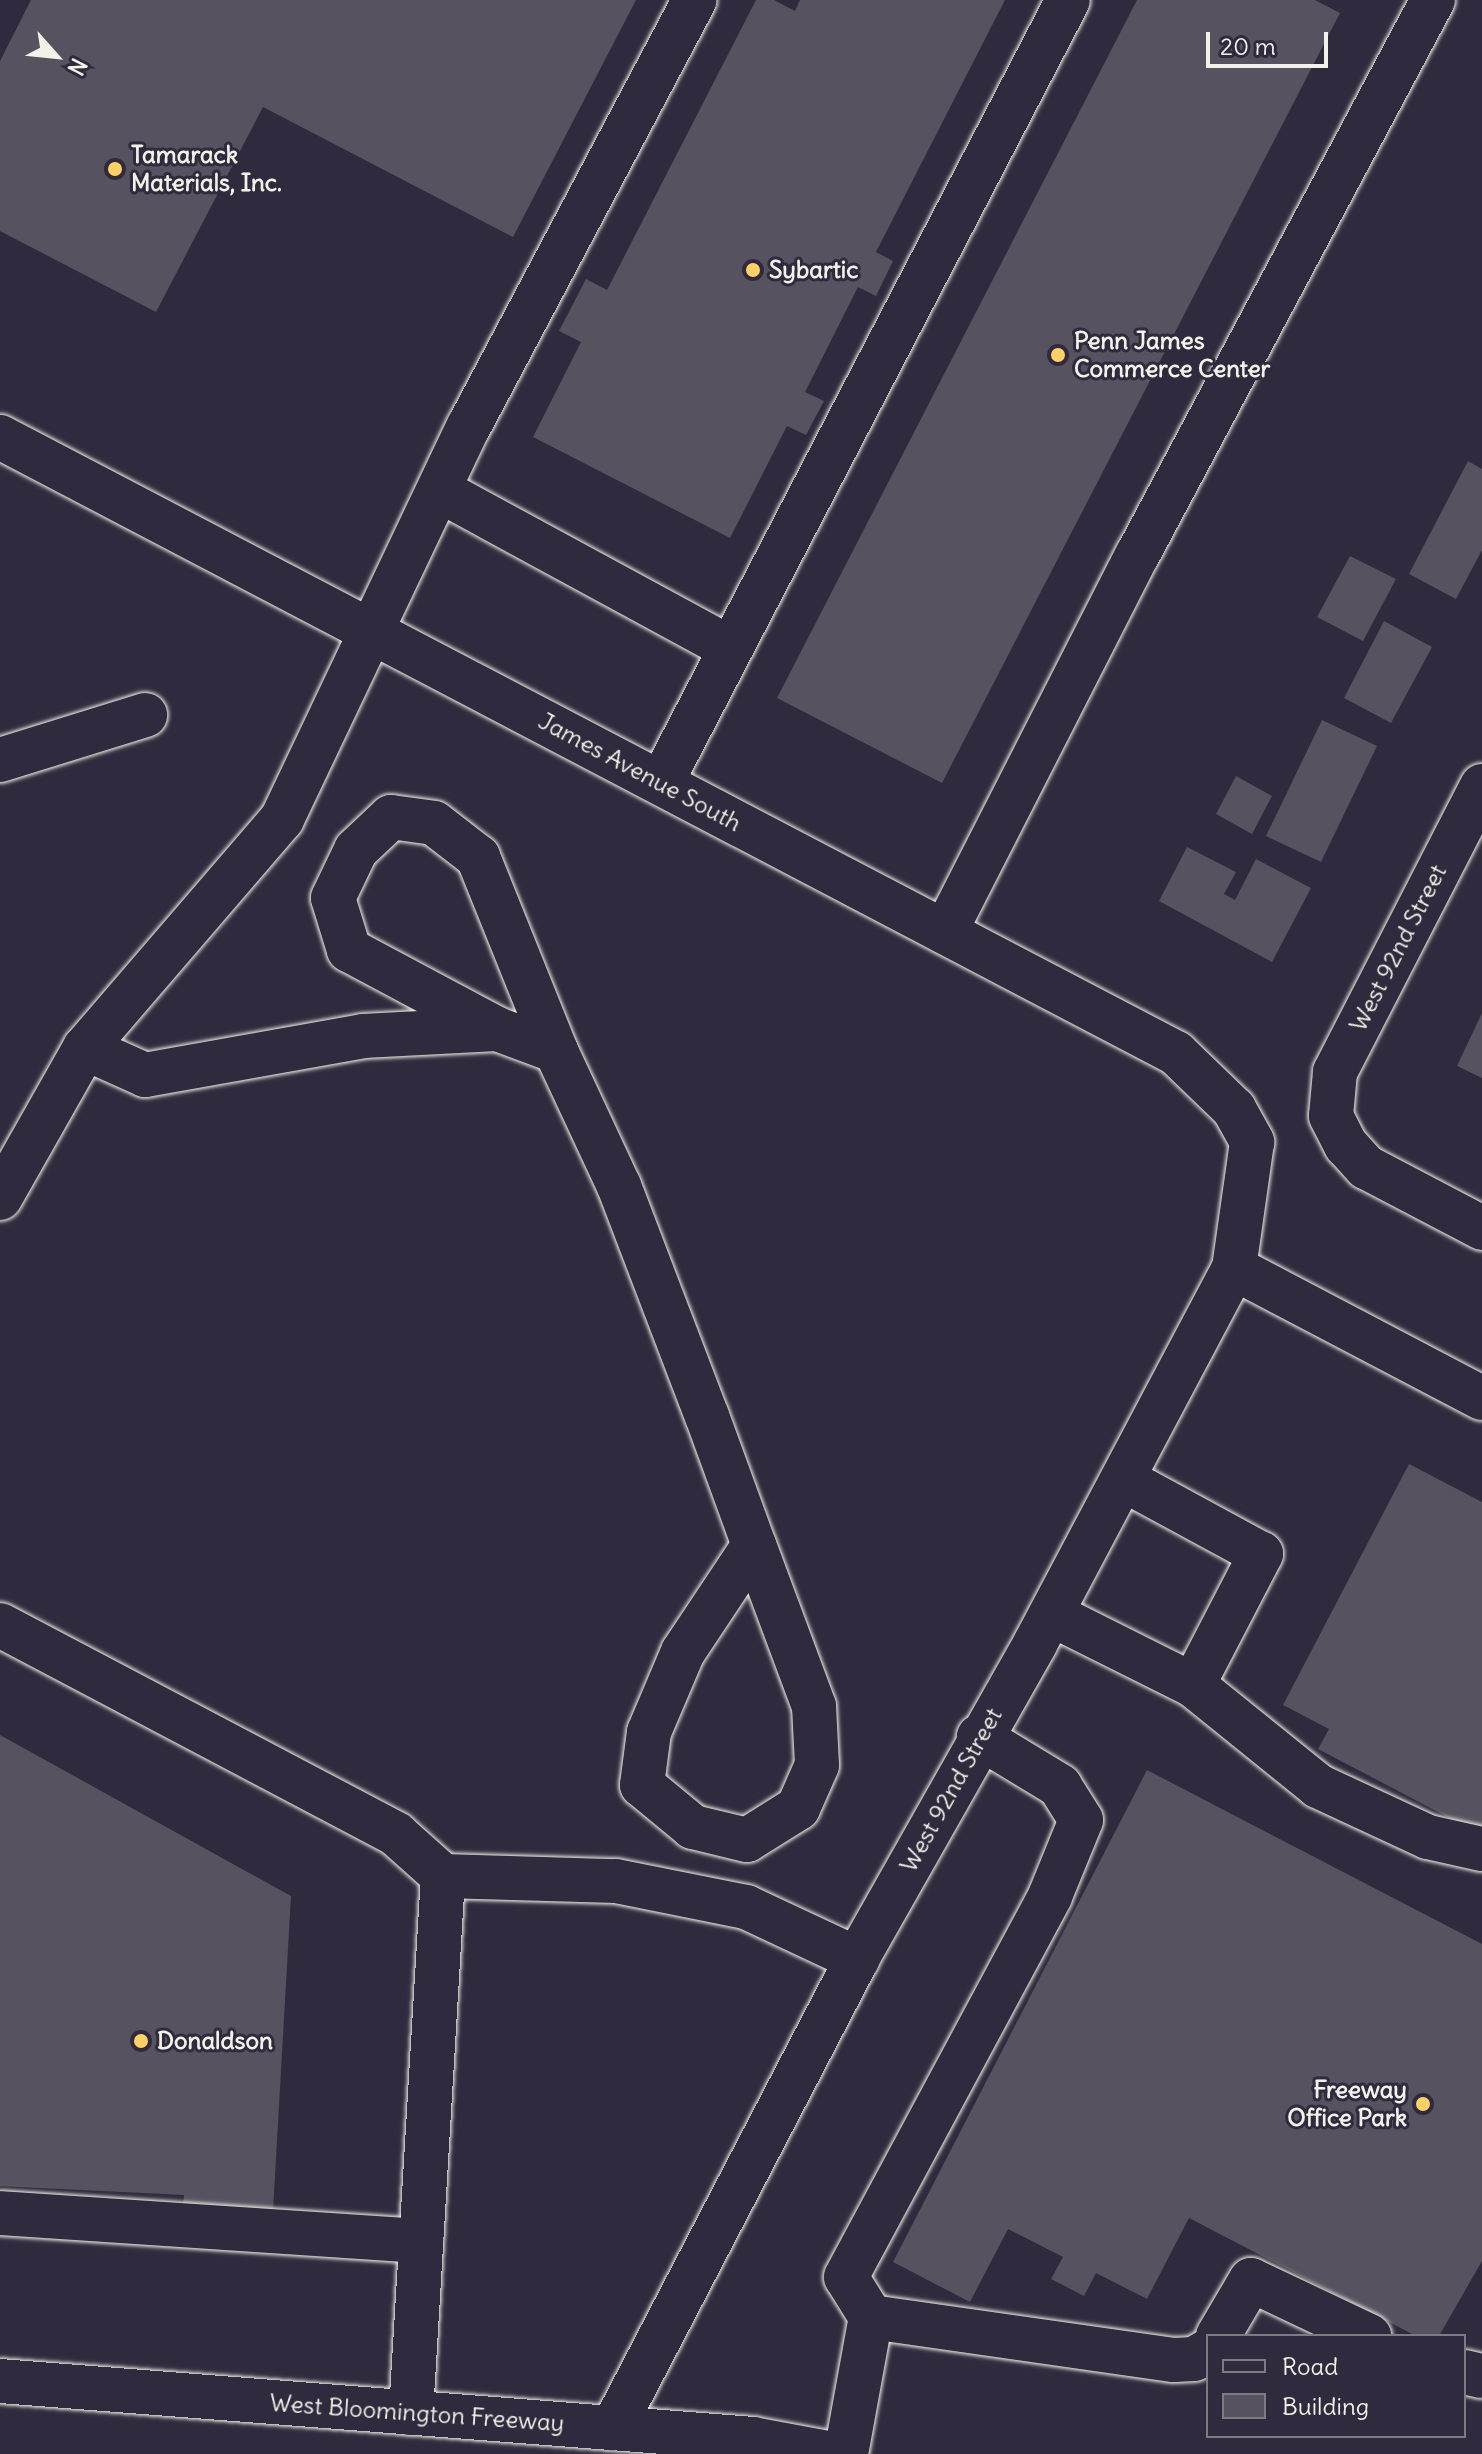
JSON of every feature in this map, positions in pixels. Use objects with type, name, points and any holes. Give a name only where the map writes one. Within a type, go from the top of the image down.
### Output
[{"type":"street","points":[[0,1198],[85,1048],[282,819],[439,490],[695,0]]},
{"type":"street","points":[[661,783],[1068,0]]},
{"type":"street","points":[[945,932],[1138,554],[1433,0]]},
{"type":"street","name":"James Avenue South","points":[[0,437],[1176,1053],[1234,1109],[1252,1142]]},
{"type":"street","points":[[439,490],[730,648]]},
{"type":"street","points":[[0,760],[145,715]]},
{"type":"street","name":"West 92nd Street","points":[[1482,786],[1335,1072],[1331,1116],[1346,1145],[1366,1167],[1482,1228]]},
{"type":"street","points":[[556,1051],[497,1029],[349,950],[333,898],[356,850],[391,817],[434,823],[478,857],[556,1051],[619,1186],[754,1545],[814,1706],[817,1765],[798,1808],[747,1840],[693,1827],[642,1785],[649,1732],[683,1652],[754,1545]]},
{"type":"street","points":[[85,1048],[145,1075],[363,1036],[497,1029]]},
{"type":"street","name":"West 92nd Street","points":[[613,2428],[857,1959],[979,1737],[1051,1614],[1234,1268],[1252,1142]]},
{"type":"street","points":[[1234,1268],[1482,1398]]},
{"type":"street","points":[[1123,1479],[1261,1554],[1193,1685]]},
{"type":"street","points":[[1051,1614],[1193,1685],[1318,1786],[1428,1837],[1482,1849]]},
{"type":"street","points":[[0,1625],[396,1834],[443,1876],[616,1881],[746,1907],[857,1959]]},
{"type":"street","points":[[846,2454],[871,2317],[846,2277],[1050,1896],[1081,1820],[1060,1786],[979,1737]]},
{"type":"street","points":[[411,2413],[443,1876]]},
{"type":"street","points":[[0,2213],[421,2241]]},
{"type":"street","points":[[1219,2334],[1251,2280],[1365,2334]]},
{"type":"street","points":[[871,2317],[1174,2360],[1194,2359],[1206,2352]]},
{"type":"street","name":"West Bloomington Freeway","points":[[0,2381],[753,2439],[833,2454]]},
{"type":"building","name":"Tamarack Materials, Inc.","points":[[31,0],[636,0],[513,237],[263,107],[156,312],[0,231],[0,61]]},
{"type":"building","name":"Sybartic","points":[[756,0],[774,0],[795,11],[800,0],[1005,0],[876,252],[893,261],[876,296],[858,287],[805,392],[824,401],[806,435],[787,426],[730,538],[533,437],[581,342],[559,331],[586,279],[607,290]]},
{"type":"building","name":"Penn James Commerce Center","points":[[1137,0],[1315,0],[1340,13],[942,783],[777,698]]},
{"type":"building","points":[[1468,461],[1482,469],[1482,550],[1456,599],[1409,574]]},
{"type":"building","points":[[1350,556],[1396,579],[1363,641],[1317,617]]},
{"type":"building","points":[[1384,621],[1432,647],[1391,723],[1344,698]]},
{"type":"building","points":[[1322,720],[1377,746],[1321,862],[1266,836]]},
{"type":"building","points":[[1236,776],[1272,796],[1252,834],[1216,814]]},
{"type":"building","points":[[1187,847],[1236,872],[1224,894],[1235,900],[1256,859],[1311,888],[1272,962],[1159,901]]},
{"type":"building","points":[[1482,1013],[1482,1078],[1457,1066]]},
{"type":"building","points":[[1409,1464],[1482,1502],[1482,1835],[1318,1749],[1329,1729],[1283,1705]]},
{"type":"building","name":"Donaldson","points":[[0,1735],[291,1896],[273,2211],[183,2207],[184,2195],[0,2186]]},
{"type":"building","name":"Freeway Office Park","points":[[1147,1770],[1482,1944],[1482,2261],[1440,2334],[1412,2334],[1189,2218],[1147,2299],[1096,2273],[1084,2296],[1051,2279],[1063,2257],[1008,2229],[970,2302],[893,2262]]},
{"type":"place","name":"Tamarack Materials, Inc.","points":[[115,169]]},
{"type":"place","name":"Sybartic","points":[[753,270]]},
{"type":"place","name":"Penn James Commerce Center","points":[[1058,355]]},
{"type":"place","name":"Donaldson","points":[[141,2041]]},
{"type":"place","name":"Freeway Office Park","points":[[1423,2104]]}]
